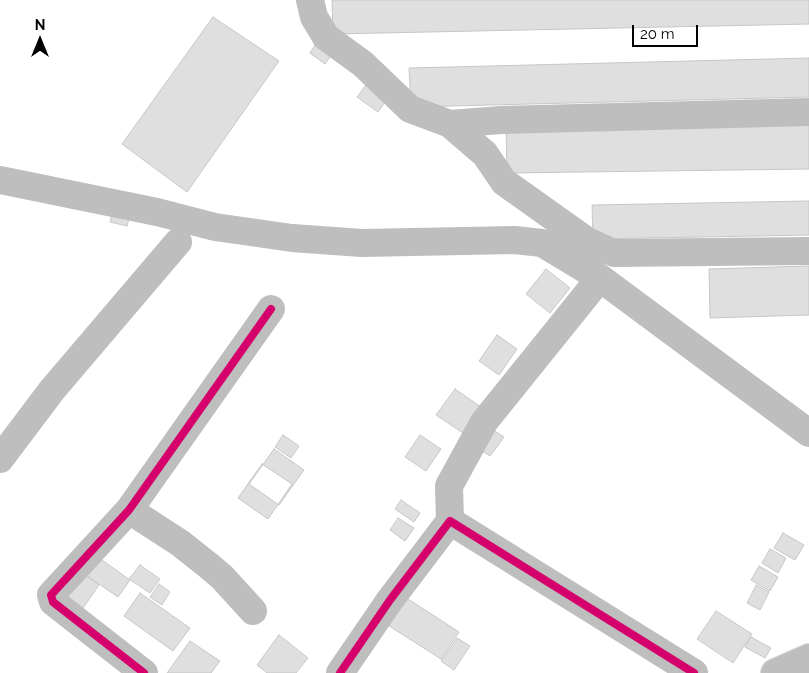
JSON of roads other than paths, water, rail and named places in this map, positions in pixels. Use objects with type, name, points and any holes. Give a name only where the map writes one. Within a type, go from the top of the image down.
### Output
[{"type":"street","points":[[310,0],[314,17],[326,37],[363,64],[410,109],[450,124],[485,154],[504,182],[587,241],[614,253],[809,251]]},
{"type":"street","points":[[450,124],[501,120],[809,112]]},
{"type":"street","points":[[0,180],[157,212],[215,227],[292,238],[362,243],[514,240],[542,243],[600,278],[809,433]]},
{"type":"street","points":[[0,459],[52,390],[178,242]]},
{"type":"street","points":[[340,673],[450,521],[448,486],[484,422],[600,278]]},
{"type":"street","points":[[144,673],[51,599],[53,593],[129,510],[272,309]]},
{"type":"street","points":[[129,510],[209,566],[222,577],[253,611]]},
{"type":"street","points":[[450,521],[694,673]]},
{"type":"street","points":[[775,673],[809,658]]}]
